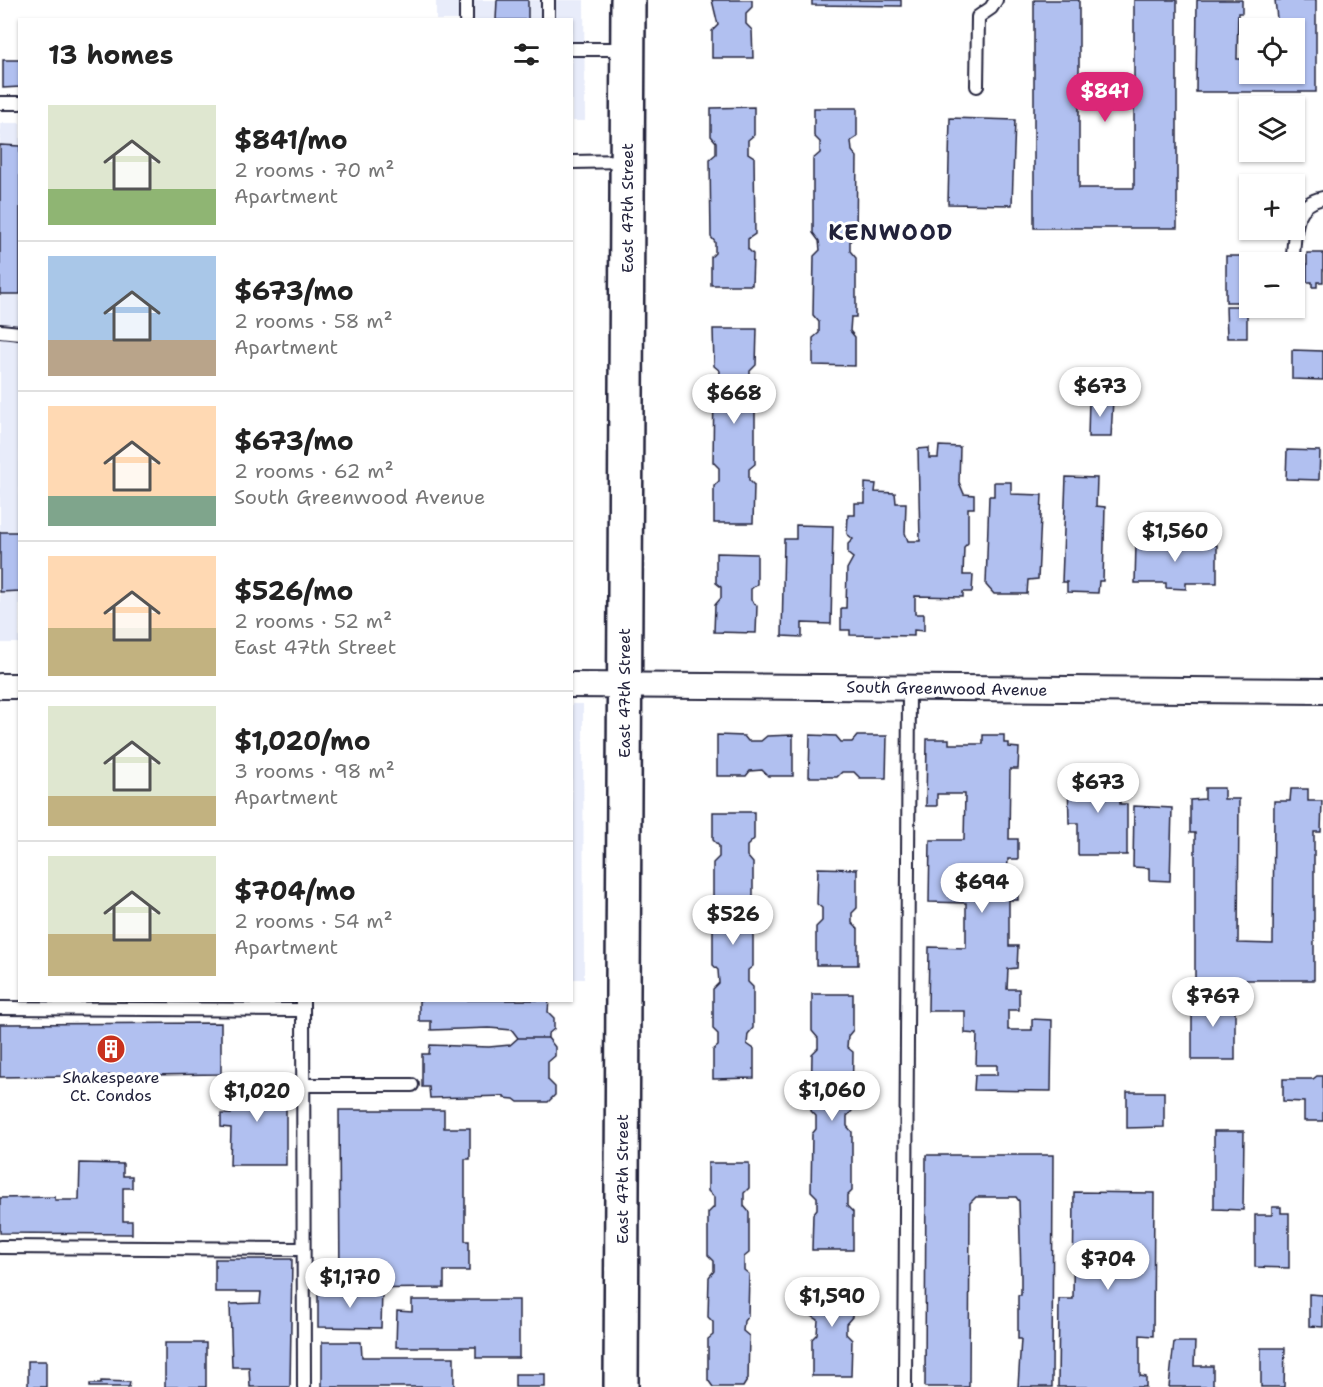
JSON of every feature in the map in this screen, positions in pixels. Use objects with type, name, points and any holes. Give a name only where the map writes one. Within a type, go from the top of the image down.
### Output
[{"type":"main road","name":"East 47th Street","points":[[621,1387],[628,0]]},
{"type":"street","name":"South Greenwood Avenue","points":[[573,685],[1323,691]]},
{"type":"street","points":[[0,686],[18,686]]},
{"type":"lane","points":[[466,0],[466,18]]},
{"type":"lane","points":[[548,0],[548,18]]},
{"type":"lane","points":[[977,86],[978,17],[991,8],[996,0]]},
{"type":"lane","points":[[573,49],[628,49]]},
{"type":"lane","points":[[0,103],[18,103]]},
{"type":"lane","points":[[573,162],[627,161]]},
{"type":"lane","points":[[1293,252],[1296,218],[1302,210],[1323,198]]},
{"type":"lane","points":[[0,331],[18,333]]},
{"type":"lane","points":[[905,1387],[909,687]]},
{"type":"lane","points":[[0,1008],[303,1005],[304,1387]]},
{"type":"lane","points":[[303,1085],[412,1085]]},
{"type":"lane","points":[[0,1246],[303,1249]]},
{"type":"shaded area","points":[[436,0],[584,0],[585,121],[573,121],[573,18],[436,18]]},
{"type":"shaded area","points":[[0,123],[18,123],[18,643],[0,643]]},
{"type":"shaded area","points":[[573,704],[583,704],[584,979],[573,979]]},
{"type":"building","points":[[497,0],[528,0],[528,18],[496,18]]},
{"type":"building","points":[[712,0],[752,0],[752,7],[746,13],[746,24],[752,30],[753,58],[712,58],[712,31],[718,25]]},
{"type":"building","points":[[812,0],[901,0],[901,6],[812,5]]},
{"type":"building","points":[[1034,0],[1079,0],[1079,188],[1134,188],[1134,0],[1177,0],[1177,228],[1034,228]]},
{"type":"building","points":[[1197,0],[1242,0],[1242,13],[1238,13],[1239,84],[1305,84],[1305,18],[1277,18],[1275,0],[1316,0],[1316,92],[1196,92]]},
{"type":"building","points":[[3,60],[18,60],[18,87],[3,88]]},
{"type":"building","points":[[754,107],[754,135],[748,140],[748,153],[754,157],[755,234],[748,239],[748,249],[753,254],[752,285],[711,285],[711,257],[715,253],[715,242],[711,237],[710,159],[716,154],[716,142],[711,136],[711,108]]},
{"type":"building","points":[[814,108],[857,108],[857,137],[851,141],[852,151],[857,157],[856,236],[850,241],[850,251],[856,258],[856,317],[851,317],[850,331],[855,337],[855,366],[813,365],[813,338],[819,333],[819,322],[813,315],[814,256],[820,250],[819,241],[813,233],[813,159],[820,153],[820,142],[814,136]]},
{"type":"building","points":[[950,118],[1015,120],[1012,205],[948,204]]},
{"type":"building","points":[[0,145],[18,146],[18,294],[0,294]]},
{"type":"building","points":[[1307,253],[1323,253],[1323,282],[1317,282],[1317,287],[1312,287],[1312,282],[1307,282]]},
{"type":"building","points":[[1226,256],[1239,256],[1239,302],[1226,302]]},
{"type":"building","points":[[1226,306],[1239,306],[1239,318],[1247,318],[1247,338],[1227,338]]},
{"type":"building","points":[[713,329],[757,329],[756,365],[750,371],[750,382],[755,387],[755,464],[749,469],[749,480],[754,485],[753,523],[714,523],[714,486],[719,481],[719,468],[713,462],[714,387],[719,382],[720,371],[714,366]]},
{"type":"building","points":[[1292,350],[1323,351],[1323,380],[1292,379]]},
{"type":"building","points":[[1089,399],[1113,399],[1111,437],[1088,437]]},
{"type":"building","points":[[939,446],[960,447],[959,482],[964,494],[974,495],[974,508],[968,508],[968,543],[964,547],[963,575],[973,575],[972,592],[963,592],[963,597],[915,596],[915,614],[924,614],[924,631],[914,630],[914,636],[850,635],[850,630],[841,630],[841,608],[846,608],[847,569],[853,558],[848,554],[848,544],[853,539],[847,534],[848,515],[855,515],[855,503],[865,503],[865,483],[876,484],[875,492],[895,493],[896,503],[906,503],[905,533],[908,541],[920,541],[918,449],[929,448],[929,458],[938,458]]},
{"type":"building","points":[[1287,450],[1320,451],[1319,480],[1286,479]]},
{"type":"building","points":[[1066,477],[1097,478],[1096,506],[1105,507],[1103,581],[1099,581],[1098,593],[1067,592],[1067,582],[1062,582]]},
{"type":"building","points":[[994,482],[1011,482],[1011,494],[1042,495],[1038,579],[1028,580],[1027,594],[994,594],[986,585],[989,496],[994,496]]},
{"type":"building","points":[[796,525],[833,526],[831,624],[802,623],[802,637],[782,636],[784,539],[796,539]]},
{"type":"building","points":[[0,532],[18,532],[18,591],[0,592]]},
{"type":"building","points":[[1142,533],[1166,534],[1166,544],[1217,545],[1217,583],[1186,583],[1186,589],[1166,588],[1166,583],[1135,583],[1136,544],[1143,544]]},
{"type":"building","points":[[716,553],[757,554],[757,584],[751,589],[751,600],[757,606],[756,633],[714,632],[715,605],[721,598],[721,587],[716,583]]},
{"type":"building","points":[[717,735],[744,736],[748,741],[761,741],[767,736],[793,735],[793,776],[768,776],[762,770],[750,771],[746,776],[717,776]]},
{"type":"building","points":[[810,735],[836,736],[841,742],[852,742],[857,736],[887,736],[886,778],[860,778],[854,772],[842,772],[837,777],[809,777]]},
{"type":"building","points":[[983,735],[1004,735],[1004,743],[1009,743],[1009,747],[1019,748],[1018,769],[1010,769],[1009,839],[1018,839],[1018,859],[1008,859],[1007,879],[1017,880],[1018,900],[1009,900],[1009,946],[1018,946],[1017,968],[1008,969],[1007,989],[1019,989],[1019,1010],[1008,1010],[1008,1030],[1032,1030],[1032,1019],[1052,1020],[1051,1091],[974,1090],[975,1075],[997,1075],[997,1065],[976,1065],[977,1034],[965,1033],[965,1011],[928,1011],[929,947],[966,948],[966,903],[929,902],[930,840],[964,840],[965,794],[937,794],[937,806],[926,806],[927,739],[949,739],[949,744],[983,744]]},
{"type":"building","points":[[1120,773],[1120,804],[1127,804],[1127,855],[1078,855],[1078,823],[1069,823],[1068,774]]},
{"type":"building","points":[[1205,788],[1224,788],[1224,799],[1239,799],[1238,943],[1273,944],[1274,801],[1290,801],[1291,789],[1308,789],[1308,801],[1322,801],[1321,832],[1314,832],[1314,980],[1195,980],[1195,833],[1190,833],[1190,800],[1205,799]]},
{"type":"building","points":[[1134,806],[1172,808],[1170,881],[1149,880],[1149,868],[1133,867]]},
{"type":"building","points":[[713,812],[754,812],[754,839],[747,846],[747,856],[753,863],[753,903],[747,909],[747,918],[753,924],[753,966],[748,970],[748,982],[753,987],[753,1028],[748,1034],[747,1044],[754,1049],[754,1078],[713,1079],[713,1050],[718,1046],[718,1034],[713,1029],[713,989],[719,983],[718,970],[713,965],[713,926],[718,921],[718,908],[713,903],[713,863],[719,857],[719,846],[713,840]]},
{"type":"building","points":[[818,868],[857,869],[857,908],[852,913],[852,923],[858,929],[858,965],[816,965],[816,927],[822,921],[822,908],[817,904]]},
{"type":"building","points":[[812,994],[853,994],[853,1030],[848,1036],[847,1047],[853,1052],[852,1111],[847,1116],[847,1126],[852,1132],[852,1191],[847,1196],[847,1206],[853,1212],[853,1250],[812,1250],[813,1214],[817,1209],[817,1197],[811,1191],[812,1134],[816,1129],[816,1116],[811,1111],[812,1054],[818,1048],[818,1038],[812,1031]]},
{"type":"building","points":[[1192,997],[1235,997],[1235,1060],[1192,1060]]},
{"type":"building","points":[[419,1002],[549,1002],[548,1012],[554,1018],[554,1029],[548,1034],[548,1038],[518,1038],[512,1030],[489,1028],[431,1030],[431,1021],[419,1021]]},
{"type":"building","name":"Shakespeare Ct. Condos","points":[[221,1023],[221,1074],[0,1077],[0,1024]]},
{"type":"building","points":[[518,1038],[548,1038],[555,1047],[555,1056],[548,1062],[548,1080],[555,1087],[555,1095],[548,1102],[518,1102],[504,1098],[504,1096],[430,1098],[429,1087],[422,1087],[422,1054],[429,1054],[430,1045],[489,1047],[510,1045]]},
{"type":"building","points":[[1323,1076],[1323,1121],[1304,1121],[1304,1102],[1283,1101],[1283,1079],[1313,1079]]},
{"type":"building","points":[[231,1080],[286,1080],[286,1165],[230,1165],[231,1128],[221,1127],[221,1114],[231,1114]]},
{"type":"building","points":[[1127,1092],[1164,1092],[1164,1127],[1127,1128]]},
{"type":"building","points":[[339,1110],[444,1110],[444,1128],[470,1128],[470,1159],[465,1159],[465,1241],[469,1241],[469,1271],[444,1271],[444,1288],[340,1289]]},
{"type":"building","points":[[1214,1131],[1244,1131],[1243,1210],[1214,1209]]},
{"type":"building","points":[[926,1155],[1053,1155],[1052,1387],[1018,1387],[1021,1339],[1018,1339],[1018,1295],[1021,1295],[1019,1201],[1016,1197],[976,1197],[970,1203],[969,1387],[925,1387]]},
{"type":"building","points":[[80,1163],[123,1164],[123,1176],[132,1176],[132,1188],[123,1188],[123,1221],[132,1221],[132,1234],[0,1233],[0,1198],[55,1197],[55,1200],[79,1200]]},
{"type":"building","points":[[708,1163],[749,1163],[749,1188],[744,1193],[744,1206],[749,1212],[749,1253],[744,1257],[744,1270],[749,1274],[748,1316],[744,1321],[743,1331],[749,1336],[748,1379],[743,1387],[713,1387],[708,1380],[708,1339],[713,1335],[713,1322],[708,1317],[709,1277],[714,1271],[714,1261],[708,1255],[708,1213],[714,1207],[714,1197],[708,1191]]},
{"type":"building","points":[[1074,1192],[1154,1193],[1153,1336],[1140,1335],[1140,1376],[1146,1377],[1146,1387],[1058,1387],[1059,1299],[1073,1299]]},
{"type":"building","points":[[1272,1207],[1281,1207],[1281,1213],[1289,1213],[1289,1268],[1255,1267],[1255,1215],[1272,1215]]},
{"type":"building","points":[[215,1259],[292,1259],[290,1387],[250,1387],[249,1367],[232,1367],[230,1304],[260,1303],[261,1292],[215,1292]]},
{"type":"building","points":[[813,1280],[852,1280],[852,1317],[846,1324],[846,1334],[852,1340],[851,1376],[812,1376],[812,1339],[817,1334],[818,1320],[812,1316]]},
{"type":"building","points":[[318,1290],[382,1290],[381,1328],[318,1327]]},
{"type":"building","points":[[1309,1294],[1323,1295],[1323,1327],[1309,1326]]},
{"type":"building","points":[[412,1300],[519,1300],[519,1358],[476,1358],[476,1347],[396,1347],[397,1311],[412,1312]]},
{"type":"building","points":[[322,1342],[361,1342],[362,1357],[454,1357],[454,1387],[322,1387]]},
{"type":"building","points":[[1174,1342],[1195,1342],[1194,1366],[1213,1366],[1213,1385],[1222,1387],[1169,1387]]},
{"type":"building","points":[[165,1343],[206,1343],[206,1387],[165,1387]]},
{"type":"building","points":[[1261,1348],[1285,1348],[1284,1387],[1261,1387]]},
{"type":"building","points":[[28,1361],[46,1361],[46,1387],[28,1387]]},
{"type":"building","points":[[515,1374],[545,1374],[545,1387],[515,1387]]},
{"type":"building","points":[[101,1381],[130,1382],[129,1387],[90,1387],[90,1384],[101,1384]]},
{"type":"place","name":"Shakespeare Ct. Condos","points":[[111,1049]]},
{"type":"district","name":"KENWOOD","points":[[891,232]]}]
